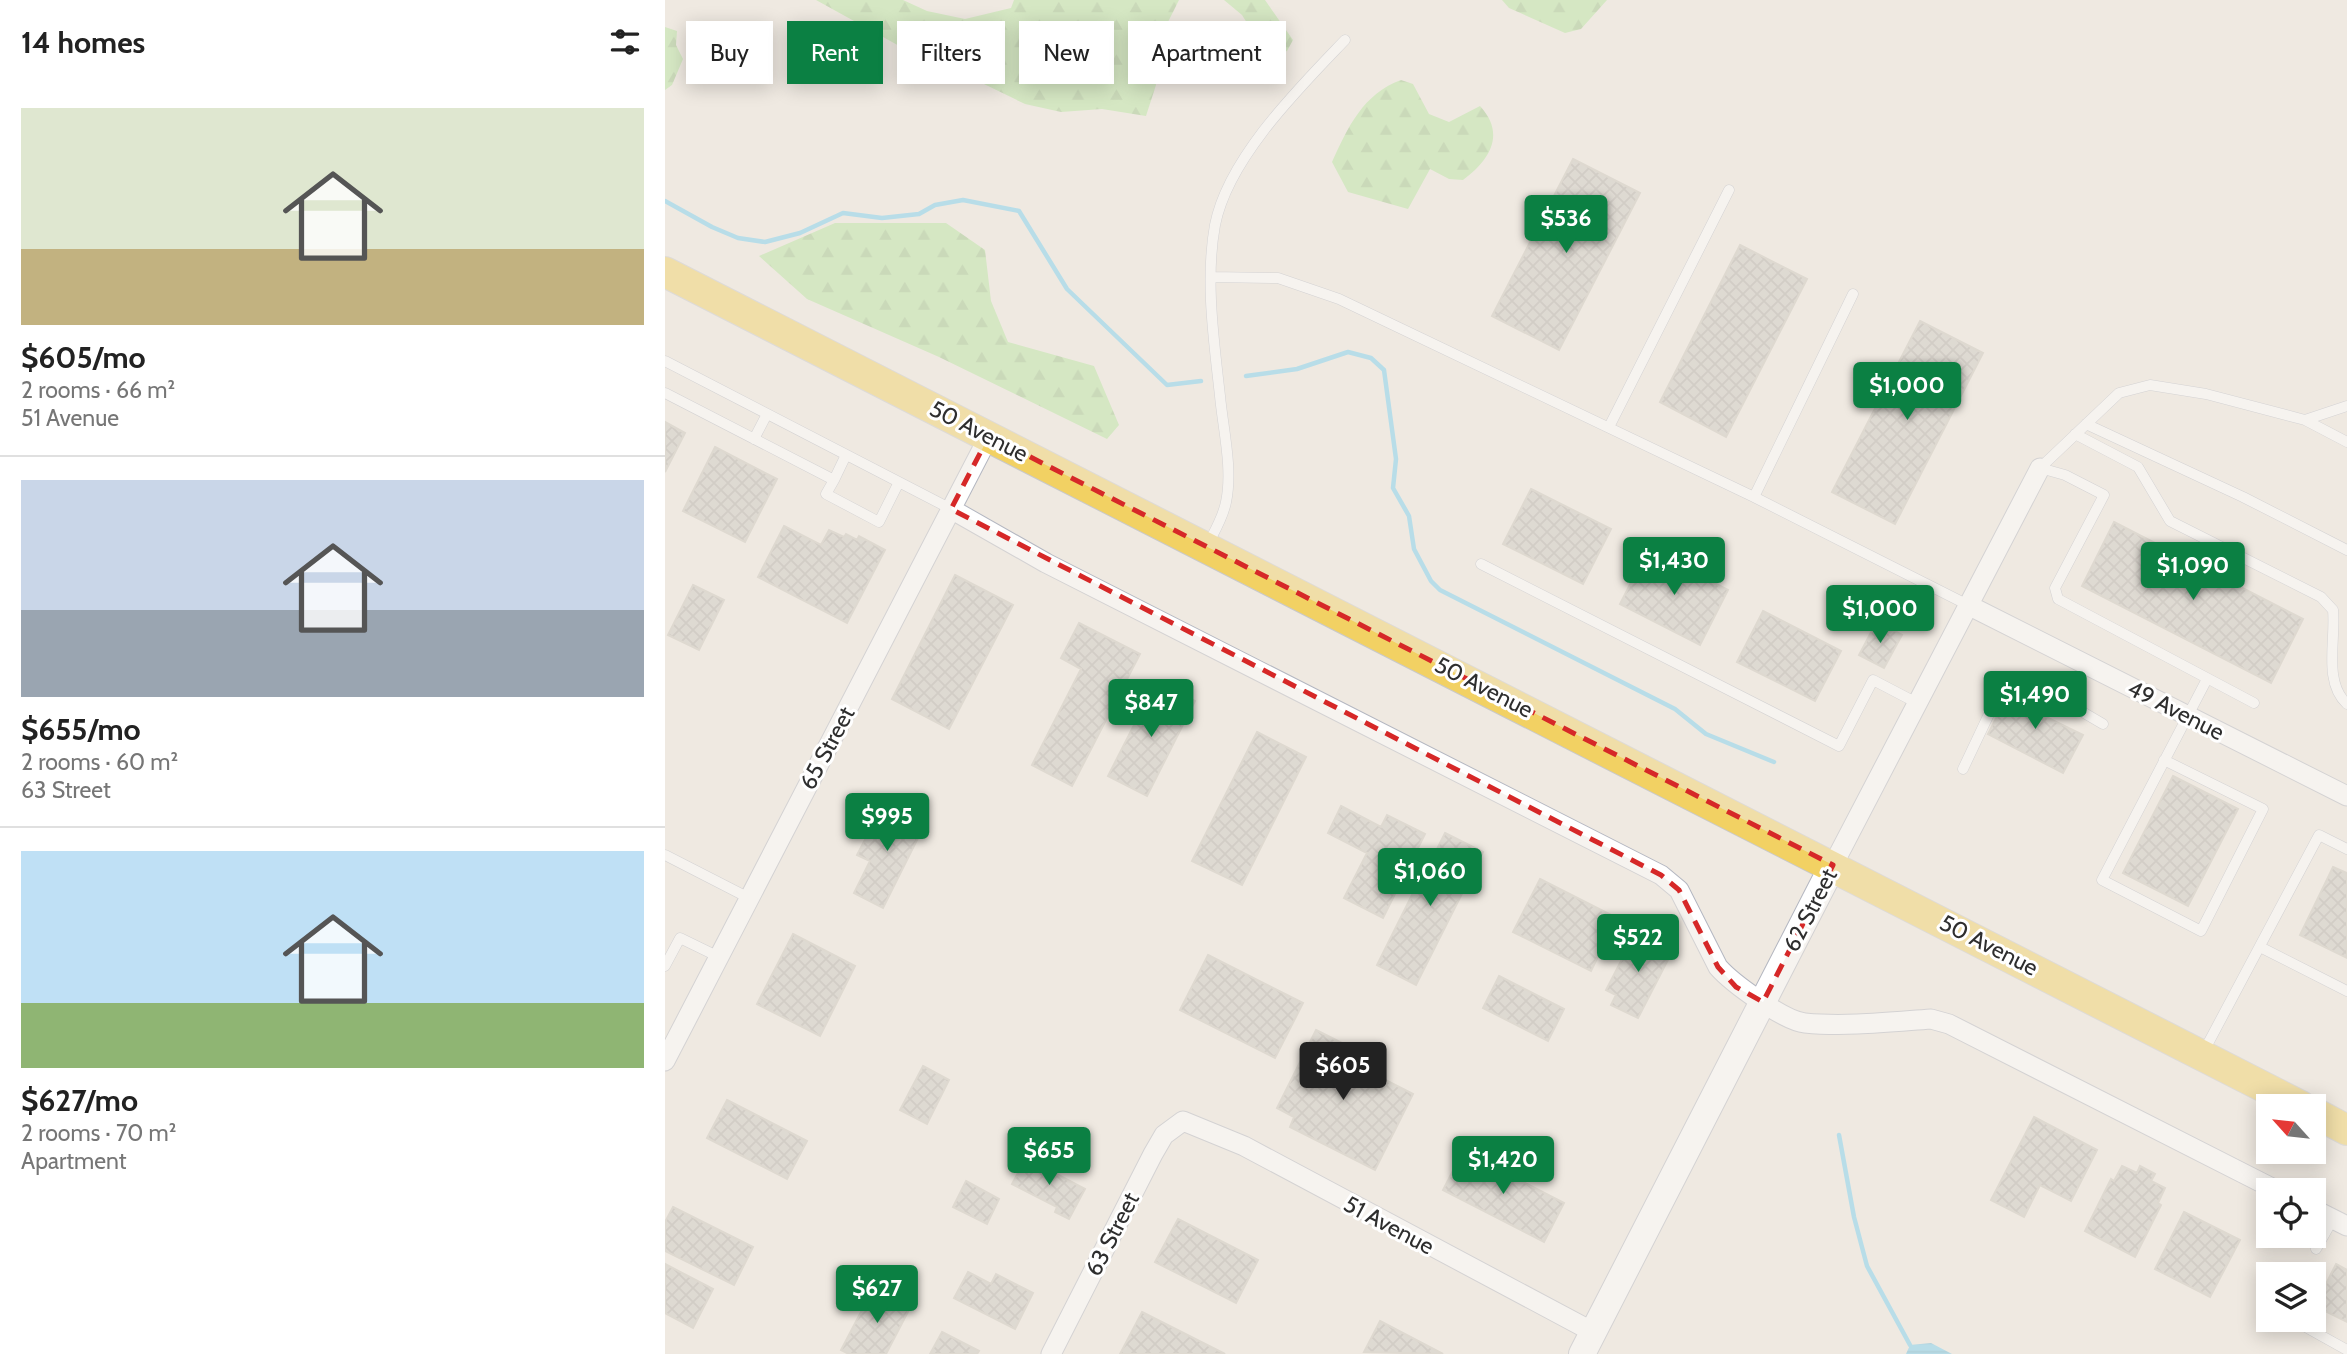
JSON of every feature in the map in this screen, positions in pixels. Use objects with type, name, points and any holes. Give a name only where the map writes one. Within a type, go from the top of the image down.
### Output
[{"type":"main road","name":"50 Avenue","points":[[665,272],[2278,1094]]},
{"type":"main road","name":"62 Street","points":[[1588,1343],[1833,865]]},
{"type":"main road","points":[[2326,1118],[2347,1129]]},
{"type":"street","name":"65 Street","points":[[665,1061],[989,436]]},
{"type":"street","name":"62 Street","points":[[1833,865],[2040,468]]},
{"type":"street","points":[[951,509],[1046,563],[1661,874],[1679,890],[1718,967],[1736,987],[1802,1023],[1931,1019],[1949,1024],[2256,1180]]},
{"type":"street","name":"49 Avenue","points":[[1968,604],[2347,796]]},
{"type":"street","name":"51 Avenue","points":[[1183,1121],[1244,1146],[1588,1343]]},
{"type":"street","name":"63 Street","points":[[1051,1354],[1153,1154],[1164,1135],[1183,1121]]},
{"type":"lane","points":[[1207,547],[1222,515],[1227,488],[1212,277],[1215,223],[1232,182],[1291,94],[1345,40]]},
{"type":"lane","points":[[1609,427],[1729,190]]},
{"type":"lane","points":[[1212,277],[1266,277],[1312,287],[1609,427],[1968,604]]},
{"type":"lane","points":[[1753,497],[1853,294]]},
{"type":"lane","points":[[665,361],[951,509]]},
{"type":"lane","points":[[2254,703],[2058,599],[2055,588],[2104,495],[2064,475],[2040,468],[2119,393],[2150,385],[2206,394],[2305,420],[2347,442]]},
{"type":"lane","points":[[665,393],[834,480]]},
{"type":"lane","points":[[2305,420],[2347,406]]},
{"type":"lane","points":[[754,439],[767,414]]},
{"type":"lane","points":[[2086,424],[2243,497],[2347,550]]},
{"type":"lane","points":[[2075,434],[2138,467],[2170,521],[2321,597],[2333,610],[2335,633],[2332,670],[2336,694],[2347,704]]},
{"type":"lane","points":[[846,455],[826,494],[879,522],[899,482]]},
{"type":"lane","points":[[1481,564],[1839,747],[1873,680],[1917,703]]},
{"type":"lane","points":[[2335,633],[2347,639]]},
{"type":"lane","points":[[2164,760],[2263,809],[2201,931],[2102,880],[2164,760],[2207,679]]},
{"type":"lane","points":[[1963,769],[1999,693],[2010,685],[2033,683],[2103,724]]},
{"type":"lane","points":[[2202,1055],[2262,948],[2319,835],[2347,849]]},
{"type":"lane","points":[[665,855],[749,898]]},
{"type":"lane","points":[[665,966],[680,938],[719,957]]},
{"type":"lane","points":[[2262,948],[2347,991]]},
{"type":"lane","points":[[2316,1249],[2340,1223]]},
{"type":"lane","points":[[2315,1332],[2347,1350]]},
{"type":"highlighted area","points":[[989,436],[1833,865],[1763,1002],[1736,987],[1718,967],[1679,890],[1661,875],[951,509]]},
{"type":"green space","points":[[816,0],[903,0],[927,11],[965,19],[1011,8],[1014,0],[1179,0],[1168,21],[1128,21],[1128,84],[1156,84],[1146,116],[1102,109],[1061,112],[1025,104],[984,84],[1005,84],[1005,21],[897,21],[897,45],[883,37],[883,21],[854,21]]},
{"type":"green space","points":[[1224,0],[1265,0],[1280,21],[1246,21]]},
{"type":"green space","points":[[1502,0],[1607,0],[1581,29],[1565,33],[1509,8]]},
{"type":"green space","points":[[665,27],[677,31],[676,45],[683,59],[672,85],[665,90]]},
{"type":"green space","points":[[1286,30],[1293,40],[1286,51]]},
{"type":"green space","points":[[1401,80],[1413,84],[1429,114],[1449,122],[1480,106],[1488,116],[1493,136],[1491,146],[1481,164],[1463,180],[1449,179],[1430,169],[1408,209],[1348,192],[1332,162],[1358,113],[1376,94]]},
{"type":"green space","points":[[835,223],[946,223],[985,250],[991,301],[1008,342],[1094,366],[1119,425],[1107,439],[939,357],[807,299],[759,256]]},
{"type":"water","points":[[1931,1343],[1952,1354],[1906,1354],[1910,1345]]},
{"type":"building","points":[[1573,159],[1640,193],[1559,350],[1492,316]]},
{"type":"building","points":[[1740,245],[1807,279],[1726,437],[1660,402]]},
{"type":"building","points":[[1920,321],[1983,353],[1895,524],[1832,492]]},
{"type":"building","points":[[665,422],[685,433],[665,472]]},
{"type":"building","points":[[715,447],[777,479],[745,542],[683,511]]},
{"type":"building","points":[[1531,489],[1611,529],[1583,584],[1503,544]]},
{"type":"building","points":[[2114,522],[2303,619],[2271,683],[2082,586]]},
{"type":"building","points":[[784,526],[821,545],[829,530],[857,540],[859,536],[885,550],[847,623],[758,577]]},
{"type":"building","points":[[1648,549],[1728,590],[1700,645],[1620,604]]},
{"type":"building","points":[[955,575],[1013,605],[949,729],[892,699]]},
{"type":"building","points":[[693,585],[724,600],[699,650],[668,635]]},
{"type":"building","points":[[1763,611],[1841,651],[1815,701],[1737,662]]},
{"type":"building","points":[[1877,621],[1902,635],[1884,668],[1859,655]]},
{"type":"building","points":[[1079,623],[1140,654],[1072,786],[1032,765],[1081,669],[1061,658]]},
{"type":"building","points":[[1156,682],[1195,701],[1147,796],[1108,776]]},
{"type":"building","points":[[2012,687],[2051,707],[2046,717],[2083,735],[2063,773],[1988,734]]},
{"type":"building","points":[[1257,732],[1306,757],[1242,885],[1192,861]]},
{"type":"building","points":[[2173,776],[2238,809],[2188,906],[2123,873]]},
{"type":"building","points":[[884,803],[925,824],[883,908],[854,893],[870,861],[857,855]]},
{"type":"building","points":[[1341,806],[1381,827],[1387,815],[1425,834],[1383,918],[1344,898],[1367,853],[1328,833]]},
{"type":"building","points":[[1445,833],[1483,852],[1416,985],[1377,965],[1419,881],[1414,879],[1424,860],[1430,863]]},
{"type":"building","points":[[2333,867],[2347,873],[2347,958],[2300,935]]},
{"type":"building","points":[[1540,879],[1617,918],[1591,971],[1513,932]]},
{"type":"building","points":[[1636,932],[1673,950],[1638,1018],[1611,1005],[1616,995],[1606,990]]},
{"type":"building","points":[[793,934],[855,966],[820,1036],[757,1004]]},
{"type":"building","points":[[1208,955],[1303,1003],[1275,1058],[1180,1010]]},
{"type":"building","points":[[1499,976],[1564,1009],[1548,1041],[1483,1008]]},
{"type":"building","points":[[1316,1030],[1362,1053],[1356,1065],[1413,1094],[1375,1170],[1290,1127],[1294,1117],[1277,1108]]},
{"type":"building","points":[[923,1066],[949,1080],[927,1124],[900,1110]]},
{"type":"building","points":[[727,1100],[807,1141],[787,1179],[707,1138]]},
{"type":"building","points":[[2034,1117],[2097,1150],[2071,1201],[2040,1185],[2024,1217],[1991,1200]]},
{"type":"building","points":[[1463,1151],[1564,1203],[1544,1242],[1443,1190]]},
{"type":"building","points":[[1026,1158],[1085,1189],[1069,1219],[1055,1212],[1057,1207],[1012,1184]]},
{"type":"building","points":[[2122,1166],[2137,1173],[2140,1166],[2155,1174],[2151,1181],[2165,1188],[2158,1203],[2161,1205],[2135,1257],[2085,1231],[2111,1179],[2114,1181]]},
{"type":"building","points":[[966,1181],[999,1199],[987,1224],[953,1207]]},
{"type":"building","points":[[673,1207],[753,1247],[734,1285],[665,1251],[665,1222]]},
{"type":"building","points":[[2184,1212],[2240,1240],[2210,1297],[2155,1269]]},
{"type":"building","points":[[1178,1219],[1258,1260],[1236,1303],[1155,1262]]},
{"type":"building","points":[[665,1264],[713,1289],[693,1328],[665,1313]]},
{"type":"building","points":[[2336,1264],[2347,1270],[2347,1322],[2326,1312],[2326,1284]]},
{"type":"building","points":[[968,1272],[991,1284],[996,1274],[1033,1293],[1015,1329],[954,1298]]},
{"type":"building","points":[[874,1287],[911,1306],[886,1354],[849,1354],[841,1350]]},
{"type":"building","points":[[1142,1312],[1225,1354],[1120,1354]]},
{"type":"building","points":[[1380,1321],[1443,1354],[1364,1352]]},
{"type":"building","points":[[942,1332],[979,1351],[977,1354],[930,1354]]},
{"type":"waterway","points":[[665,201],[738,238],[765,242],[800,233],[843,213],[882,218],[919,214],[935,205],[963,200],[1019,211],[1067,289],[1167,385],[1201,381]]},
{"type":"waterway","points":[[1246,376],[1297,369],[1348,352],[1371,358],[1384,370],[1396,459],[1393,488],[1409,516],[1414,549],[1431,581],[1440,590],[1675,709],[1706,734],[1774,762]]},
{"type":"waterway","points":[[1839,1135],[1854,1217],[1867,1266],[1910,1345]]}]
